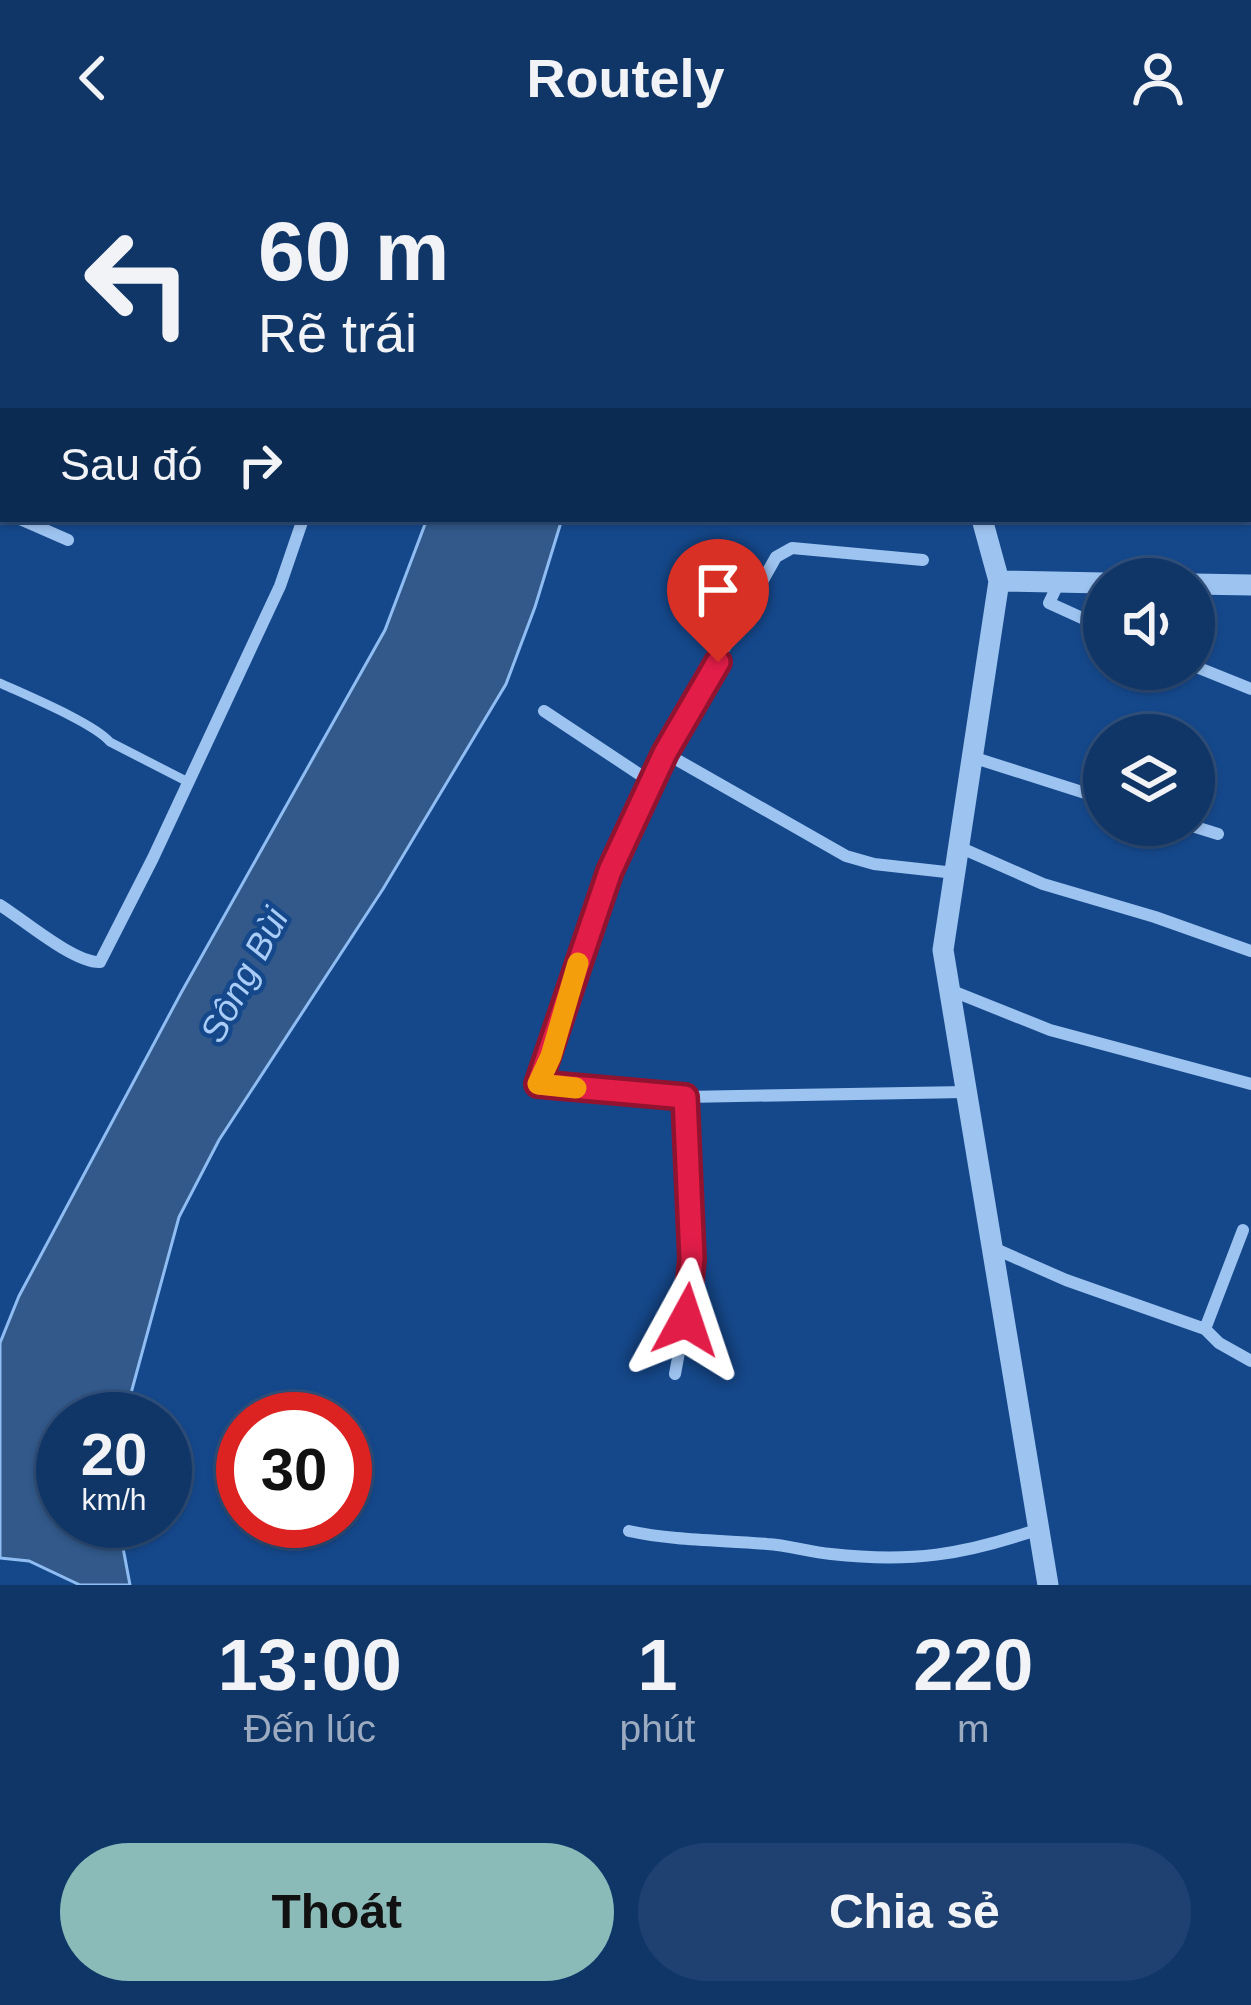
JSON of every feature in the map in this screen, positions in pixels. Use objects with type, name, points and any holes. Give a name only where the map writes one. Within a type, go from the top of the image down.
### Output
[{"type":"street","points":[[27,522],[68,540]]},
{"type":"street","points":[[0,905],[89,962],[100,962],[280,586],[302,522]]},
{"type":"street","points":[[983,522],[999,581],[943,950],[1048,1585]]},
{"type":"street","points":[[922,560],[792,548],[776,557],[665,753],[610,871],[538,1084],[685,1097],[965,1092]]},
{"type":"street","points":[[999,581],[1083,583]]},
{"type":"street","points":[[1060,582],[1048,603],[1083,619]]},
{"type":"street","points":[[1215,584],[1251,585]]},
{"type":"street","points":[[1215,674],[1251,689]]},
{"type":"street","points":[[544,711],[651,782]]},
{"type":"street","points":[[665,753],[846,856],[874,864],[955,872]]},
{"type":"street","points":[[972,757],[1083,792]]},
{"type":"street","points":[[958,847],[1043,884],[1251,951]]},
{"type":"street","points":[[949,989],[1050,1030],[1251,1084]]},
{"type":"street","points":[[675,1374],[692,1259],[685,1097]]},
{"type":"street","points":[[1205,1328],[1243,1230]]},
{"type":"street","points":[[991,1247],[1066,1280],[1205,1328],[1219,1343],[1251,1361]]},
{"type":"street","points":[[629,1531],[669,1539],[925,1558],[977,1550],[1039,1529]]},
{"type":"lane","points":[[0,683],[63,711],[82,726],[103,733],[110,742],[188,782]]},
{"type":"water","name":"Sông Bùi","points":[[426,522],[561,522],[506,684],[383,889],[219,1140],[179,1217],[131,1392],[36,1392],[36,1548],[123,1548],[130,1585],[80,1585],[29,1561],[0,1558],[0,1343],[19,1296],[181,993],[385,630]]},
{"type":"slow traffic","points":[[576,1088],[538,1084],[578,963]]},
{"type":"route","points":[[686,1320],[692,1259],[685,1097],[538,1084],[610,871],[665,753],[718,662]]}]
